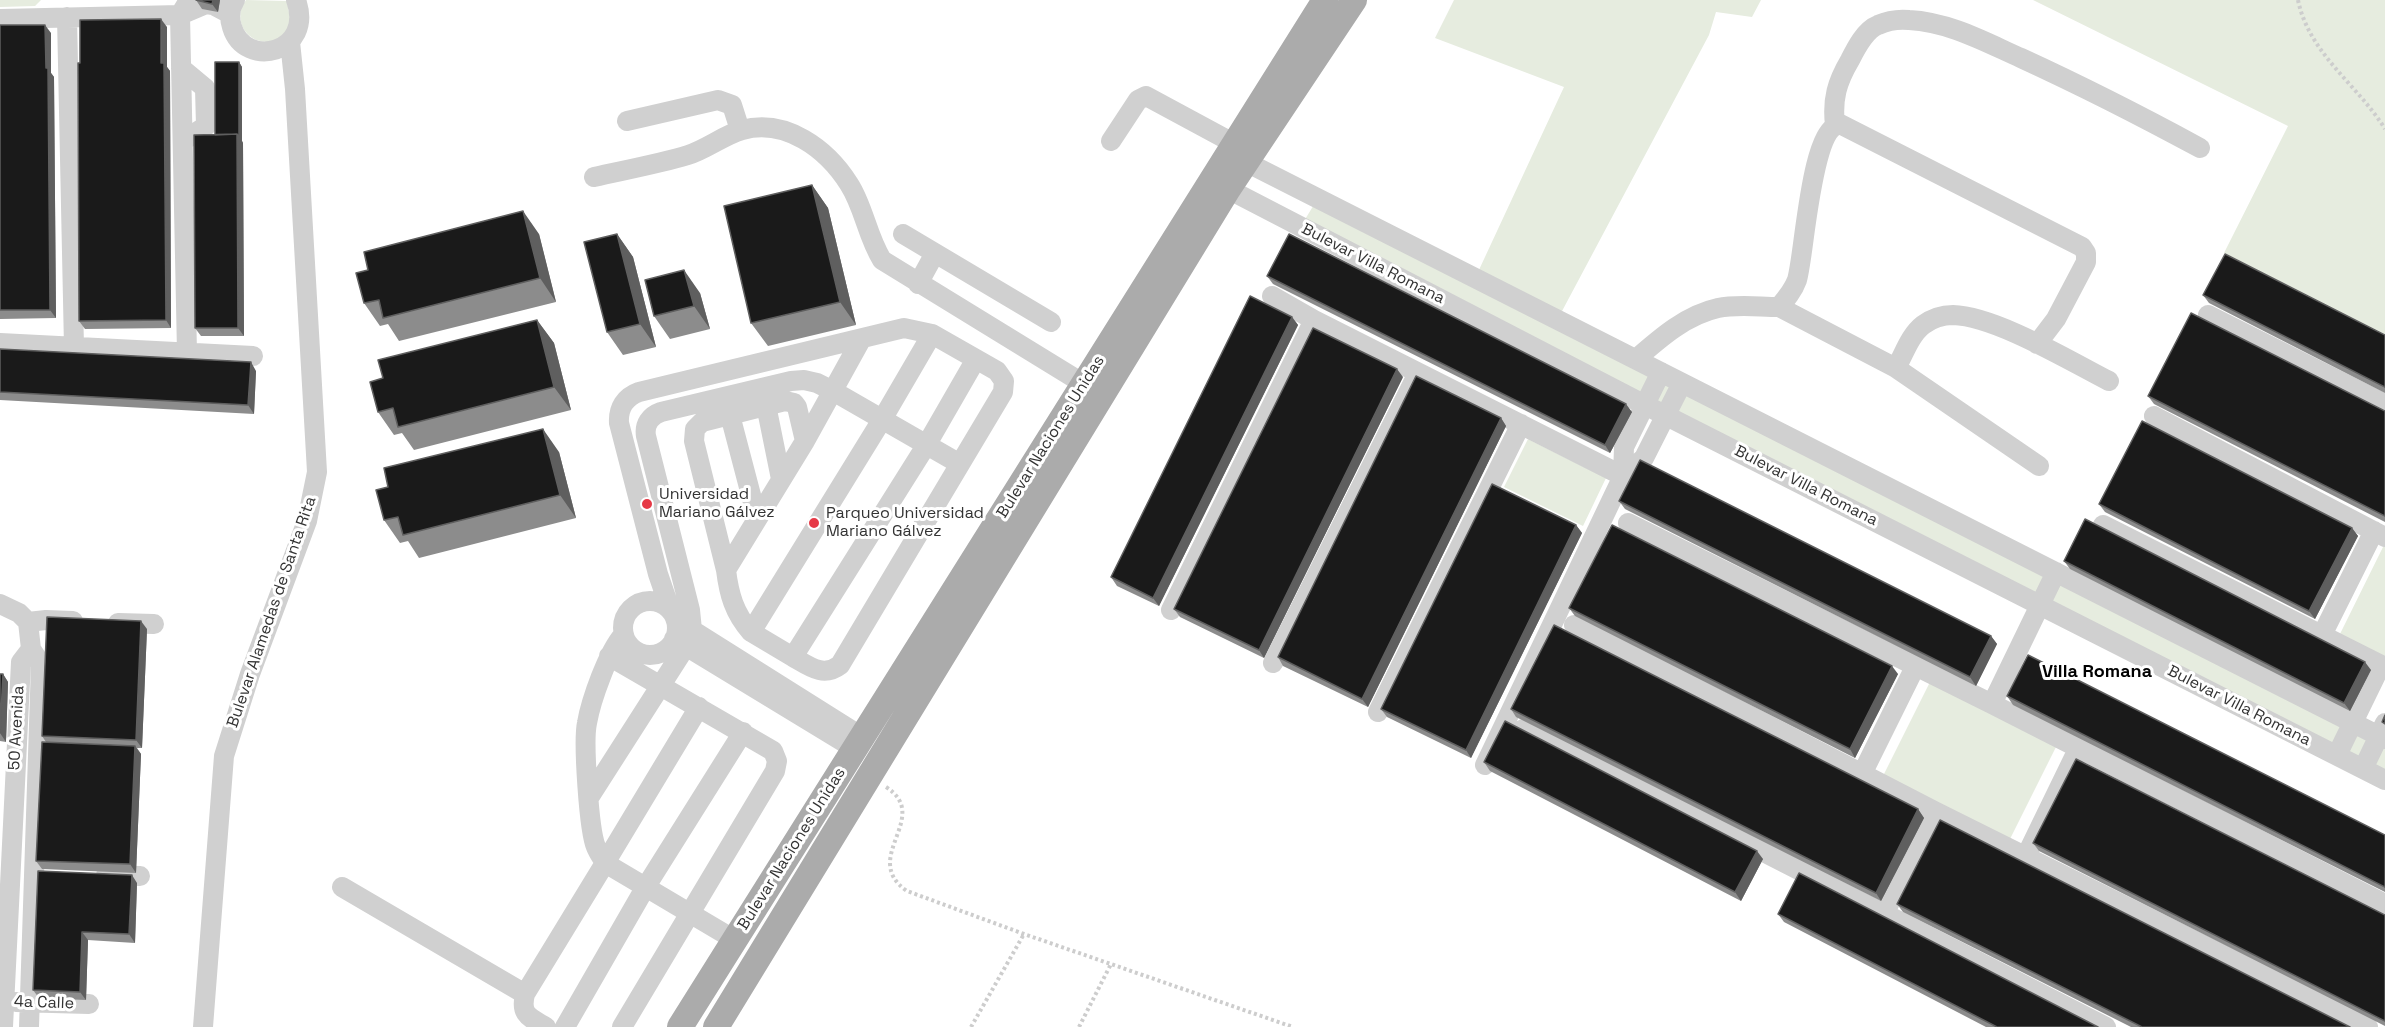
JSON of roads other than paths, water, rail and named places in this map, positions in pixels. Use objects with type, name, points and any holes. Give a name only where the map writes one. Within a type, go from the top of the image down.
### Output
[{"type":"main road","name":"Bulevar Naciones Unidas","points":[[716,1027],[871,777],[1228,189],[1240,153],[1325,0]]},
{"type":"main road","name":"Bulevar Naciones Unidas","points":[[680,1027],[1084,384],[1240,153],[1354,0]]},
{"type":"street","points":[[0,19],[67,17],[206,4],[233,7],[234,33],[240,41],[258,51],[268,51],[290,42],[296,33],[300,22],[300,11],[296,0]]},
{"type":"street","points":[[185,7],[181,68],[187,353]]},
{"type":"street","points":[[67,17],[74,347]]},
{"type":"street","points":[[1835,124],[1834,97],[1842,74],[1860,43],[1870,30],[1878,25],[1893,20],[1909,20],[1969,34],[2097,93],[2200,148]]},
{"type":"street","name":"Bulevar Alamedas de Santa Rita","points":[[203,1027],[224,756],[250,674],[307,521],[317,472],[295,89],[290,42]]},
{"type":"street","points":[[268,51],[295,89]]},
{"type":"street","name":"Bulevar Villa Romana","points":[[1111,141],[1138,100],[1146,96],[1240,153],[1682,383],[2353,723],[2383,732]]},
{"type":"street","points":[[627,121],[718,100],[732,105],[740,130]]},
{"type":"street","points":[[1779,307],[1797,281],[1817,158],[1828,131],[1835,124],[1844,124],[2082,248],[2086,253],[2086,262],[2056,319],[2037,344]]},
{"type":"street","points":[[594,177],[688,155],[710,147],[740,130],[759,127],[783,130],[808,141],[836,164],[851,186],[874,246],[882,260],[1084,384]]},
{"type":"street","name":"Bulevar Villa Romana","points":[[1228,189],[1645,405],[2385,780]]},
{"type":"street","points":[[903,234],[1051,322]]},
{"type":"street","points":[[918,284],[935,253]]},
{"type":"street","points":[[1272,296],[1314,320],[1623,476]]},
{"type":"street","points":[[1636,359],[1665,333],[1693,317],[1719,308],[1779,307],[1896,368],[2039,466]]},
{"type":"street","points":[[2208,315],[2385,404]]},
{"type":"street","points":[[1896,368],[1916,332],[1923,325],[1941,316],[1961,316],[1996,326],[2037,344],[2109,381]]},
{"type":"street","points":[[1171,610],[1314,320]]},
{"type":"street","points":[[805,441],[799,411],[794,403],[785,401],[702,422],[693,435],[733,605],[740,619],[751,632],[793,657],[822,671],[828,671],[840,665],[960,464],[1004,387],[1002,376],[932,334],[904,328],[639,392],[624,403],[619,423],[658,574],[670,609],[684,638],[859,743]]},
{"type":"street","points":[[751,632],[932,334]]},
{"type":"street","points":[[726,570],[805,441],[862,338]]},
{"type":"street","points":[[0,343],[253,356]]},
{"type":"street","points":[[793,657],[927,444],[976,359]]},
{"type":"street","points":[[1485,765],[1623,476],[1624,447],[1661,372]]},
{"type":"street","points":[[1273,663],[1418,373]]},
{"type":"street","points":[[590,795],[661,685],[684,638],[690,610],[646,436],[648,422],[661,412],[791,381],[804,380],[817,383],[833,391],[960,464]]},
{"type":"street","points":[[1623,476],[1644,458],[1682,383]]},
{"type":"street","points":[[766,405],[781,479]]},
{"type":"street","points":[[729,415],[757,518]]},
{"type":"street","points":[[2154,416],[2379,534],[2322,635]]},
{"type":"street","points":[[1378,712],[1521,424]]},
{"type":"street","points":[[1628,523],[1992,704],[2385,904]]},
{"type":"street","points":[[2103,525],[2383,666],[2337,755]]},
{"type":"street","points":[[1992,704],[2056,572]]},
{"type":"street","points":[[670,609],[654,601],[636,604],[624,617],[623,634],[609,656],[587,723],[585,746],[592,830],[596,846],[605,863],[735,940]]},
{"type":"street","points":[[2,607],[19,614],[28,622],[46,620],[154,624]]},
{"type":"street","name":"50 Avenida","points":[[28,622],[32,649],[41,664],[29,1027]]},
{"type":"street","points":[[1574,625],[1936,812],[2368,1027]]},
{"type":"street","points":[[623,634],[633,649],[649,655],[666,650],[684,638]]},
{"type":"street","name":"50 Avenida","points":[[3,1027],[8,746],[21,662],[32,649]]},
{"type":"street","points":[[609,656],[743,732],[773,751],[777,761],[775,771],[688,913],[622,1027]]},
{"type":"street","points":[[1862,774],[1915,667]]},
{"type":"street","points":[[546,1027],[527,1017],[522,1005],[525,993],[699,707]]},
{"type":"street","points":[[1523,729],[2106,1027]]},
{"type":"street","points":[[565,1027],[645,888],[743,732]]},
{"type":"street","points":[[2363,769],[2383,732]]},
{"type":"street","points":[[8,746],[61,748]]},
{"type":"street","points":[[2026,856],[2078,749]]},
{"type":"street","points":[[1884,914],[1936,812]]},
{"type":"street","points":[[5,871],[57,873]]},
{"type":"street","points":[[93,874],[140,876]]},
{"type":"street","points":[[342,887],[525,993]]},
{"type":"street","name":"4a Calle","points":[[2,1001],[89,1004]]},
{"type":"place","name":"Universidad Mariano Gálvez","points":[[647,504]]},
{"type":"place","name":"Parqueo Universidad Mariano Gálvez","points":[[814,523]]},
{"type":"district","name":"Villa Romana","points":[[2097,672]]}]
